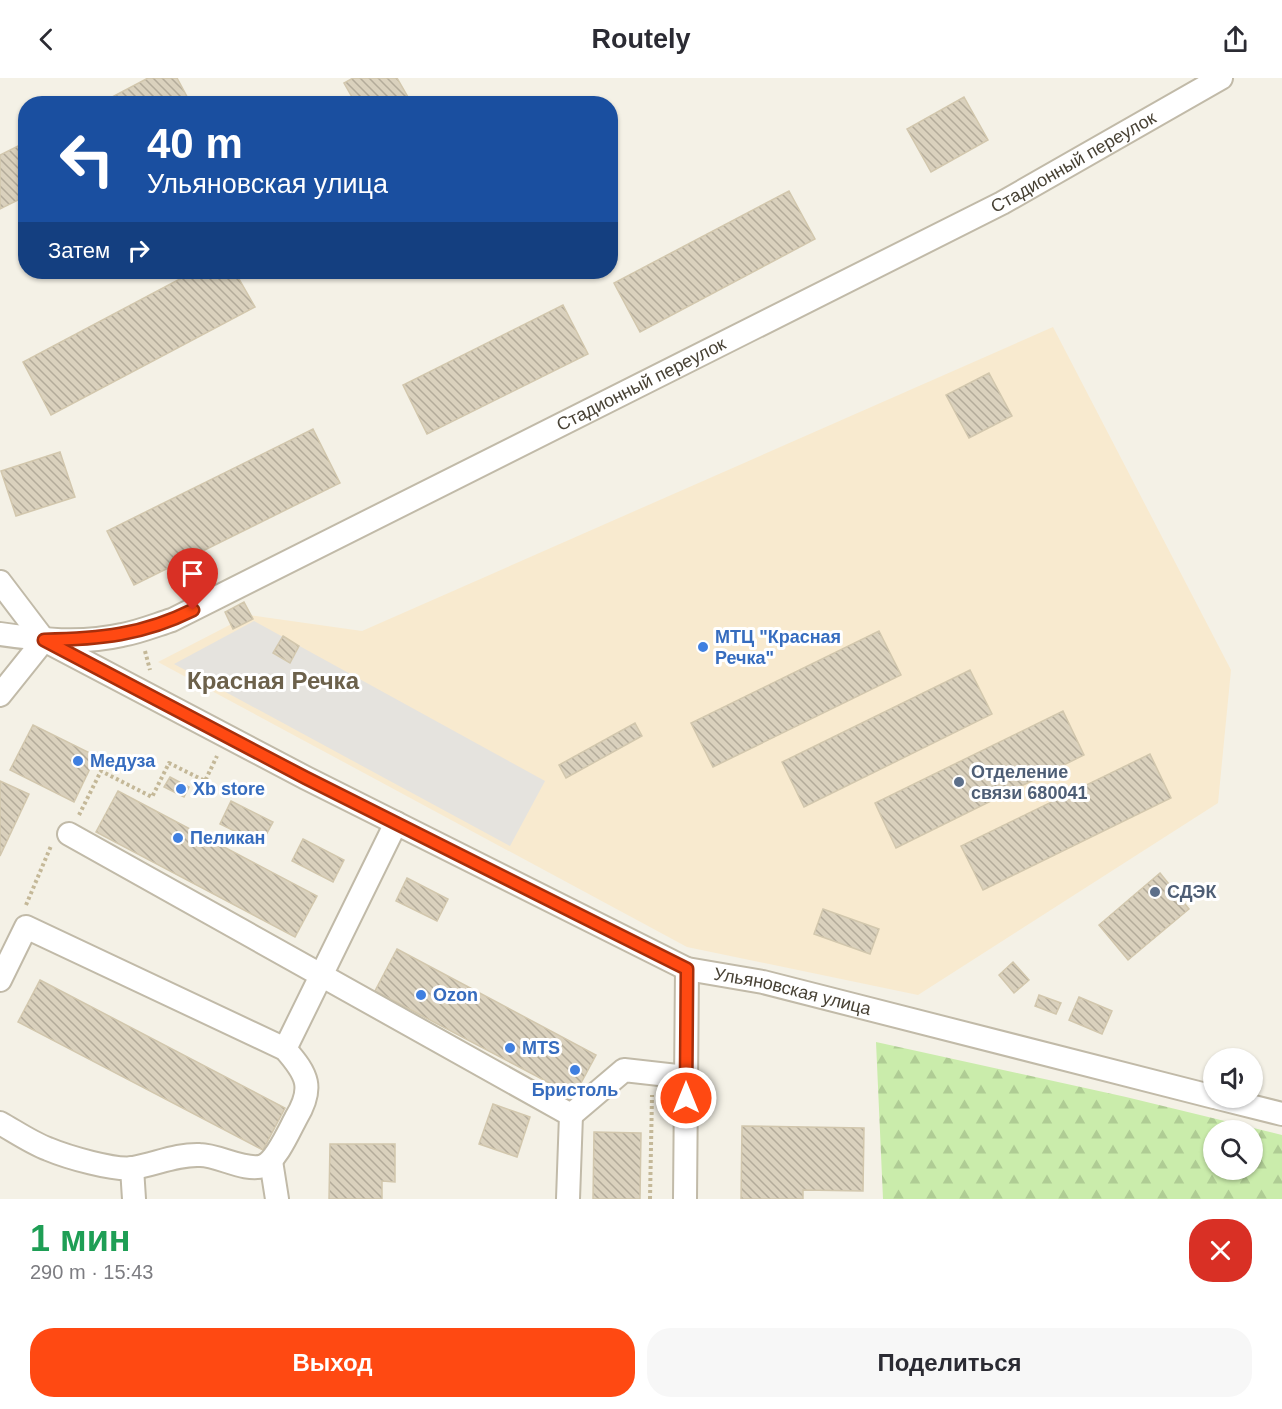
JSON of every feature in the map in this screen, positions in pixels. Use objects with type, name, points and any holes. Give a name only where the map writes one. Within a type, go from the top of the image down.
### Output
[{"type":"street","name":"Стадионный переулок","points":[[44,640],[80,640],[122,635],[172,620],[1002,204],[1221,78]]},
{"type":"street","name":"Ульяновская улица","points":[[0,582],[44,640],[227,737],[687,969],[763,982],[1203,1094]]},
{"type":"street","points":[[0,634],[44,640]]},
{"type":"street","points":[[0,695],[44,640]]},
{"type":"street","points":[[285,1050],[396,823]]},
{"type":"street","points":[[69,834],[571,1115]]},
{"type":"street","points":[[0,980],[26,927],[285,1050],[302,1072],[306,1086],[306,1101],[271,1161],[261,1167],[248,1167],[203,1155],[185,1155],[132,1168],[116,1168],[48,1149],[0,1123]]},
{"type":"street","points":[[685,1199],[687,969]]},
{"type":"street","points":[[568,1199],[571,1115],[624,1070],[686,1077]]},
{"type":"street","points":[[1258,1108],[1282,1114]]},
{"type":"street","points":[[271,1161],[276,1199]]},
{"type":"street","points":[[132,1168],[134,1199]]},
{"type":"path","points":[[136,631],[143,643],[152,676]]},
{"type":"path","points":[[26,927],[21,916],[51,846],[69,834],[101,771],[152,797],[169,763],[205,781],[227,737]]},
{"type":"path","points":[[650,1199],[653,1073]]},
{"type":"shaded area","name":"МТЦ \"Красная Речка\"","points":[[1053,327],[1231,670],[1218,803],[918,995],[687,947],[158,662],[249,615],[362,631]]},
{"type":"shaded area","points":[[254,621],[545,781],[510,846],[174,664]]},
{"type":"green space","points":[[876,1042],[1220,1120],[1203,1120],[1203,1180],[1263,1180],[1263,1130],[1282,1135],[1282,1199],[883,1199]]},
{"type":"building","points":[[148,78],[177,78],[187,96],[114,96]]},
{"type":"building","points":[[353,78],[397,78],[407,96],[351,96],[344,83]]},
{"type":"building","points":[[964,97],[988,140],[931,172],[907,129]]},
{"type":"building","points":[[18,146],[18,200],[0,209],[0,155]]},
{"type":"building","points":[[789,191],[815,239],[640,332],[614,283]]},
{"type":"building","points":[[180,279],[239,279],[255,307],[51,415],[23,362]]},
{"type":"building","points":[[563,305],[588,354],[427,434],[403,385]]},
{"type":"building","points":[[989,373],[1012,416],[969,438],[946,395]]},
{"type":"building","points":[[313,429],[340,483],[134,585],[107,531]]},
{"type":"building","points":[[60,452],[75,497],[16,516],[1,471]]},
{"type":"building","points":[[244,602],[253,619],[233,629],[225,612]]},
{"type":"building","points":[[879,631],[901,675],[713,767],[691,723]]},
{"type":"building","points":[[283,636],[299,646],[290,663],[273,653]]},
{"type":"building","points":[[970,670],[992,714],[804,807],[782,762]]},
{"type":"building","points":[[1063,711],[1084,755],[896,848],[875,803]]},
{"type":"building","points":[[635,723],[642,736],[566,778],[559,765]]},
{"type":"building","points":[[33,725],[96,756],[74,802],[10,770]]},
{"type":"building","points":[[1150,754],[1171,798],[983,890],[961,846]]},
{"type":"building","points":[[170,777],[189,787],[184,797],[164,787]]},
{"type":"building","points":[[0,781],[29,794],[0,856]]},
{"type":"building","points":[[118,791],[317,896],[295,937],[96,832]]},
{"type":"building","points":[[231,801],[273,822],[261,844],[220,824]]},
{"type":"building","points":[[303,839],[344,860],[333,882],[292,861]]},
{"type":"building","points":[[1160,873],[1189,909],[1128,960],[1099,925]]},
{"type":"building","points":[[407,878],[448,899],[437,921],[396,901]]},
{"type":"building","points":[[823,909],[879,929],[870,954],[814,934]]},
{"type":"building","points":[[397,949],[596,1055],[574,1096],[375,991]]},
{"type":"building","points":[[1013,962],[1029,980],[1014,993],[999,975]]},
{"type":"building","points":[[40,980],[285,1108],[263,1150],[18,1022]]},
{"type":"building","points":[[1039,995],[1061,1003],[1056,1014],[1035,1006]]},
{"type":"building","points":[[1079,997],[1112,1011],[1102,1034],[1069,1020]]},
{"type":"building","points":[[493,1104],[530,1117],[517,1157],[479,1144]]},
{"type":"building","points":[[742,1126],[864,1128],[863,1191],[803,1190],[803,1199],[741,1199]]},
{"type":"building","points":[[594,1132],[641,1133],[640,1199],[593,1199]]},
{"type":"building","points":[[330,1144],[395,1144],[395,1182],[382,1181],[382,1199],[329,1199]]},
{"type":"place","name":"МТЦ \"Красная Речка\"","points":[[703,647]]},
{"type":"place","name":"Медуза","points":[[78,761]]},
{"type":"place","name":"Отделение связи 680041","points":[[959,782]]},
{"type":"place","name":"Xb store","points":[[181,789]]},
{"type":"place","name":"Пеликан","points":[[178,838]]},
{"type":"place","name":"СДЭК","points":[[1155,892]]},
{"type":"place","name":"Ozon","points":[[421,995]]},
{"type":"place","name":"MTS","points":[[510,1048]]},
{"type":"place","name":"Бристоль","points":[[575,1070]]},
{"type":"district","name":"Красная Речка","points":[[273,681]]},
{"type":"route","points":[[193,610],[172,620],[122,635],[80,640],[44,640],[306,778],[687,969],[686,1098]]}]
